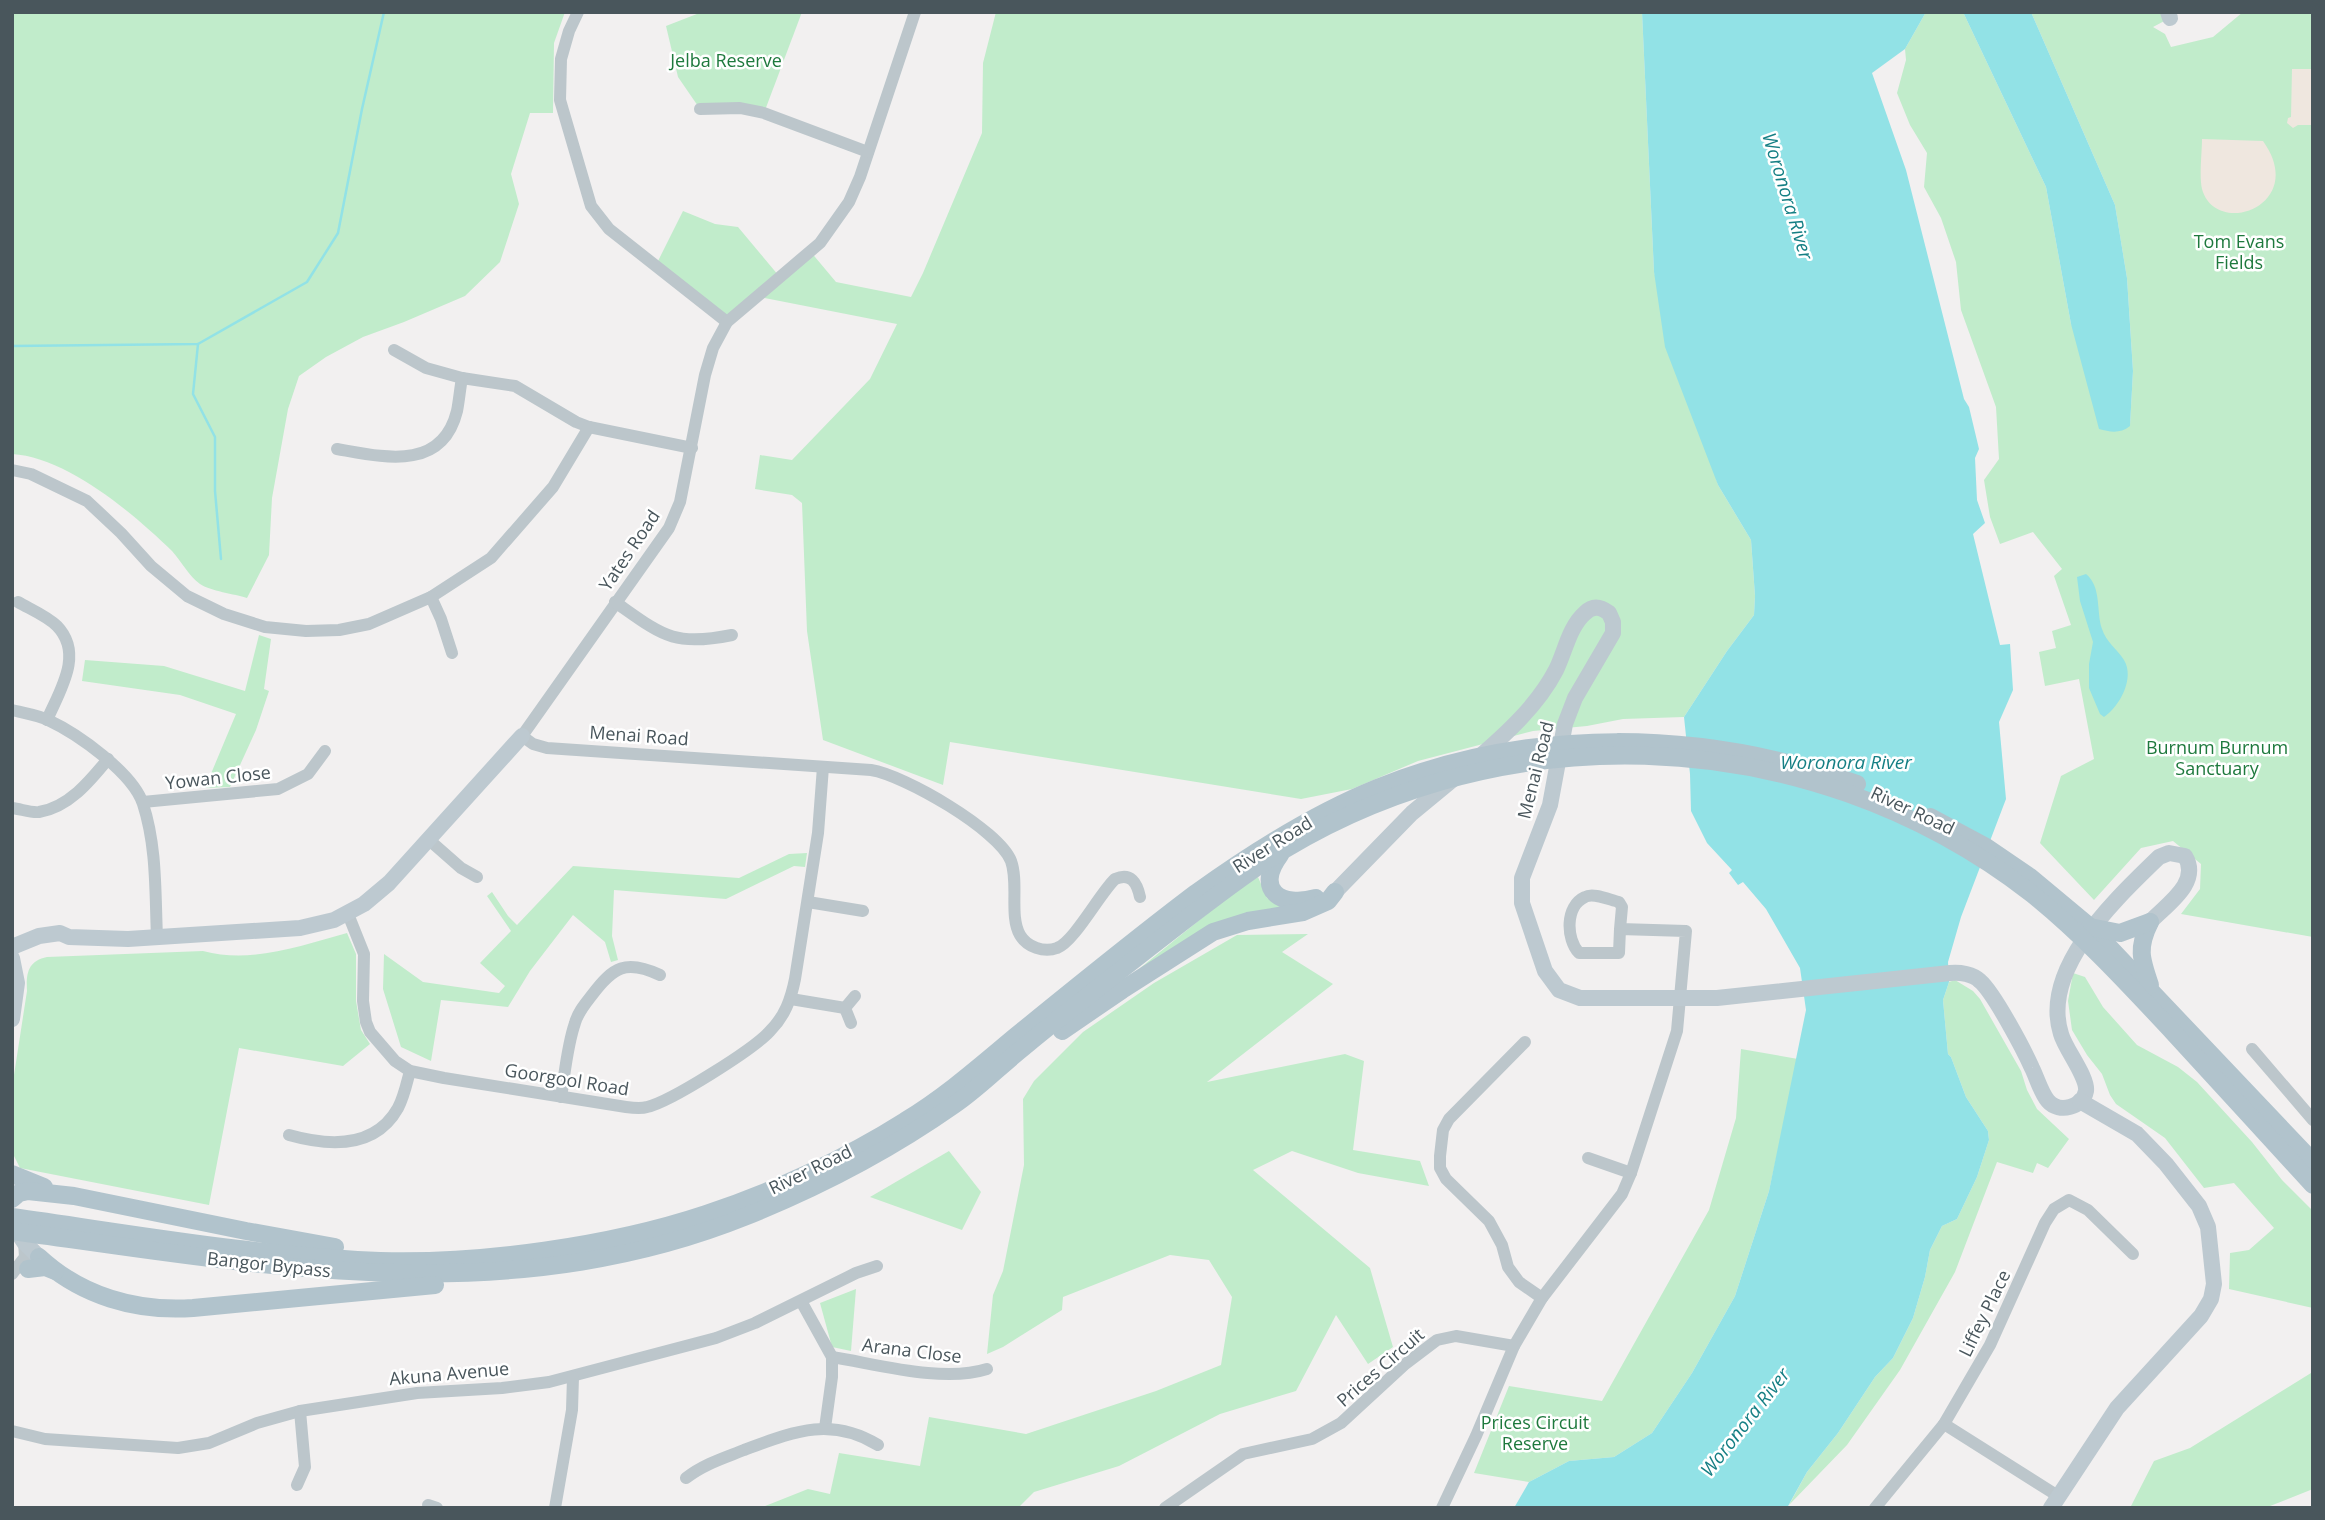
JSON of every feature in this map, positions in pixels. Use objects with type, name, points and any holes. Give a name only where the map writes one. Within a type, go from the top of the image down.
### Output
[{"type":"main road","name":"River Road","points":[[502,1255],[629,1235],[704,1215],[795,1179],[903,1123],[948,1092],[1198,892],[1300,825],[1455,762],[1548,745],[1630,741],[1735,751],[1820,772],[1870,790],[1959,832],[2012,864],[2090,927],[2313,1162]]},
{"type":"main road","name":"River Road","points":[[528,1270],[622,1253],[694,1234],[813,1187],[885,1149],[956,1104],[1169,933],[1284,849],[1379,795],[1468,773],[1549,758],[1656,755],[1717,761],[1772,771],[1848,794],[1940,835],[2107,943],[2313,1185]]},
{"type":"main road","points":[[1284,849],[1269,874],[1270,887],[1275,895],[1294,901],[1335,892]]},
{"type":"main road","points":[[994,1073],[1033,1052],[1122,990],[1213,932],[1248,921],[1303,912],[1328,901],[1335,892]]},
{"type":"main road","points":[[2107,943],[2150,922]]},
{"type":"main road","points":[[2150,922],[2141,951],[2152,991]]},
{"type":"main road","points":[[12,1174],[28,1183],[74,1196],[257,1234],[352,1249],[502,1255]]},
{"type":"main road","points":[[12,1199],[19,1193],[28,1191],[74,1196]]},
{"type":"main road","name":"Bangor Bypass","points":[[12,1217],[250,1250],[346,1258],[421,1260],[502,1255]]},
{"type":"main road","points":[[25,1256],[106,1297],[143,1307],[165,1309],[478,1281],[528,1270]]},
{"type":"main road","name":"Bangor Bypass","points":[[25,1256],[214,1258],[326,1271],[439,1275],[528,1270]]},
{"type":"street","points":[[578,12],[561,59],[560,100],[591,206],[609,229],[727,322]]},
{"type":"street","name":"Yates Road","points":[[522,736],[669,528],[680,502],[705,375],[713,348],[727,322],[820,243],[849,202],[860,177],[915,12]]},
{"type":"street","points":[[700,108],[740,108],[764,113],[868,152]]},
{"type":"street","points":[[394,350],[426,368],[462,379],[515,386],[589,427],[692,448]]},
{"type":"street","points":[[337,449],[385,458],[414,457],[441,444],[456,414],[462,379]]},
{"type":"street","points":[[12,470],[31,474],[87,500],[151,566],[187,596],[224,614],[265,627],[306,631],[339,630],[369,624],[431,597],[491,558],[553,487],[589,427]]},
{"type":"street","points":[[431,597],[452,653]]},
{"type":"street","points":[[615,602],[657,632],[671,638],[698,640],[732,635]]},
{"type":"street","points":[[18,603],[56,625],[67,641],[71,658],[66,677],[47,719]]},
{"type":"street","name":"Menai Road","points":[[1335,892],[1412,813],[1520,719],[1555,672],[1580,619],[1587,610],[1601,608],[1612,617],[1613,633],[1575,698],[1565,724],[1550,805],[1522,878],[1522,903],[1545,971],[1559,990],[1580,998],[1717,998],[1950,973],[1963,974],[1981,982],[2025,1052],[2049,1102],[2060,1108],[2073,1105]]},
{"type":"street","points":[[12,710],[47,719],[108,759],[129,779],[143,802],[153,852],[157,937]]},
{"type":"street","points":[[12,947],[48,934],[60,933],[69,937],[157,937],[300,929],[320,925],[348,914],[376,895],[522,736]]},
{"type":"street","name":"Menai Road","points":[[522,736],[533,744],[547,748],[880,771],[903,779],[931,795],[1002,847],[1011,860],[1019,934],[1030,946],[1058,948],[1068,940],[1115,879],[1121,876],[1133,880],[1138,886],[1140,897]]},
{"type":"street","name":"Yowan Close","points":[[143,802],[278,789],[308,774],[325,751]]},
{"type":"street","points":[[12,808],[38,812],[65,803],[86,785],[108,759]]},
{"type":"street","name":"Goorgool Road","points":[[348,914],[364,954],[363,1001],[366,1022],[370,1032],[395,1061],[410,1070],[561,1097],[646,1108],[663,1101],[755,1045],[783,1016],[791,999],[807,902],[818,833],[824,767]]},
{"type":"street","points":[[428,839],[461,868],[477,877]]},
{"type":"street","points":[[2102,1116],[2067,1049],[2058,1024],[2060,985],[2066,968],[2109,906],[2159,857],[2169,853],[2185,856],[2191,866],[2190,877],[2150,922]]},
{"type":"street","points":[[1592,895],[1619,902],[1622,907],[1620,929],[1619,953],[1579,953],[1573,947],[1569,930],[1574,907],[1584,897],[1592,895]]},
{"type":"street","points":[[807,902],[863,911]]},
{"type":"street","points":[[1441,1508],[1476,1436],[1514,1346],[1542,1298],[1616,1202],[1631,1173],[1677,1031],[1686,931],[1620,929]]},
{"type":"street","points":[[12,1019],[17,983],[12,958],[37,947],[61,943],[69,937]]},
{"type":"street","points":[[561,1097],[576,1019],[607,976],[617,969],[629,967],[644,968],[660,975]]},
{"type":"street","points":[[845,1008],[855,996]]},
{"type":"street","points":[[791,999],[845,1008]]},
{"type":"street","points":[[845,1008],[851,1023]]},
{"type":"street","points":[[1525,1042],[1449,1119],[1443,1130],[1440,1168],[1446,1179],[1489,1221],[1502,1245],[1508,1267],[1522,1286],[1542,1298]]},
{"type":"street","points":[[2252,1049],[2313,1119]]},
{"type":"street","points":[[289,1135],[336,1144],[361,1139],[384,1126],[398,1108],[410,1070]]},
{"type":"street","points":[[1944,1424],[2055,1502],[2117,1408],[2195,1325],[2214,1292],[2208,1227],[2199,1206],[2166,1164],[2137,1135],[2102,1116],[2073,1105],[2086,1093],[2086,1085]]},
{"type":"street","points":[[1588,1158],[1631,1173]]},
{"type":"street","name":"Liffey Place","points":[[1875,1508],[1944,1424],[1990,1345],[2045,1223],[2054,1209],[2069,1200],[2088,1210],[2133,1254]]},
{"type":"street","points":[[12,1209],[25,1256]]},
{"type":"street","points":[[12,1224],[25,1256]]},
{"type":"street","name":"Akuna Avenue","points":[[12,1431],[45,1439],[178,1447],[209,1443],[257,1423],[300,1411],[417,1393],[502,1388],[573,1377],[716,1338],[755,1323],[856,1273],[877,1266]]},
{"type":"street","points":[[801,1301],[832,1357],[825,1428]]},
{"type":"street","name":"Prices Circuit","points":[[1165,1508],[1243,1454],[1312,1439],[1342,1423],[1404,1365],[1437,1340],[1456,1336],[1514,1346]]},
{"type":"street","name":"Arana Close","points":[[832,1357],[943,1374],[969,1374],[986,1369]]},
{"type":"street","points":[[555,1508],[572,1410],[573,1377]]},
{"type":"street","points":[[297,1485],[305,1467],[300,1411]]},
{"type":"street","points":[[686,1478],[706,1465],[786,1434],[825,1428],[863,1436],[878,1444]]},
{"type":"green space","points":[[12,12],[565,12],[554,43],[553,113],[530,113],[511,174],[519,204],[500,262],[465,296],[363,337],[326,357],[299,376],[288,409],[272,498],[269,555],[247,598],[200,584],[172,551],[139,521],[77,476],[55,465],[12,454]]},
{"type":"green space","name":"Jelba Reserve","points":[[702,12],[802,12],[764,113],[700,109],[678,77],[666,26]]},
{"type":"green space","points":[[996,12],[1642,12],[1654,272],[1718,485],[1751,540],[1755,596],[1754,615],[1684,717],[1623,719],[1587,726],[1533,731],[1418,761],[1352,789],[1301,799],[950,742],[943,785],[823,740],[807,631],[802,503],[792,495],[755,489],[760,455],[792,460],[870,379],[897,324],[755,296],[727,322],[656,265],[683,211],[715,224],[738,227],[779,276],[810,251],[836,282],[911,297],[982,133],[983,63]]},
{"type":"green space","points":[[1926,12],[1963,12],[2046,187],[2071,324],[2130,425],[2133,371],[2127,278],[2115,205],[2031,12],[2168,12],[2170,18],[2153,27],[2165,34],[2171,47],[2213,37],[2243,12],[2313,12],[2313,937],[2181,914],[2200,889],[2201,864],[2173,841],[2141,848],[2094,900],[2040,843],[2061,776],[2094,759],[2079,679],[2045,686],[2039,652],[2056,648],[2052,631],[2071,625],[2054,576],[2062,569],[2033,532],[2000,544],[1990,517],[1984,480],[1999,459],[1996,407],[1961,310],[1956,262],[1941,218],[1924,187],[1927,153],[1910,125],[1897,93],[1906,60],[1905,49]]},
{"type":"green space","points":[[259,635],[271,639],[264,689],[269,691],[256,730],[230,787],[205,788],[236,714],[180,695],[82,681],[85,660],[164,666],[245,691]]},
{"type":"green space","points":[[807,853],[805,867],[794,866],[726,899],[614,890],[612,936],[618,960],[611,962],[605,942],[573,915],[530,971],[508,1007],[441,1000],[431,1061],[401,1047],[383,989],[384,954],[423,982],[499,993],[505,986],[480,963],[511,931],[487,896],[492,892],[517,925],[573,866],[739,878],[789,854]]},
{"type":"green space","points":[[1258,877],[1267,898],[1283,906],[1139,969],[1234,892]]},
{"type":"green space","points":[[347,933],[356,954],[356,1001],[361,1030],[370,1044],[343,1066],[239,1048],[209,1205],[20,1168],[12,1152],[12,1088],[28,973],[36,961],[47,957],[203,951],[239,956],[275,952]]},
{"type":"green space","points":[[1308,934],[1282,952],[1333,984],[1207,1082],[1345,1054],[1364,1061],[1353,1150],[1420,1161],[1429,1186],[1358,1173],[1292,1151],[1253,1170],[1370,1268],[1393,1347],[1368,1364],[1336,1315],[1296,1391],[1220,1414],[1119,1466],[1034,1492],[1018,1508],[760,1508],[808,1489],[830,1494],[839,1453],[920,1466],[929,1417],[1026,1434],[1156,1391],[1221,1365],[1232,1297],[1209,1260],[1170,1255],[1063,1297],[1062,1310],[987,1354],[993,1295],[1003,1271],[1024,1165],[1023,1099],[1034,1081],[1083,1032],[1154,983],[1237,935]]},
{"type":"green space","points":[[2073,973],[2085,977],[2103,1007],[2137,1045],[2178,1067],[2197,1082],[2252,1142],[2282,1180],[2313,1211],[2313,1308],[2229,1289],[2230,1253],[2249,1250],[2274,1228],[2234,1183],[2204,1188],[2165,1138],[2116,1104],[2102,1074],[2072,1030],[2068,1001]]},
{"type":"green space","points":[[1955,980],[1973,991],[1980,999],[2021,1071],[2037,1109],[2069,1139],[2048,1168],[2037,1163],[2033,1173],[1997,1162],[1955,1272],[1900,1370],[1847,1445],[1789,1505],[1807,1472],[1838,1433],[1875,1377],[1893,1358],[1913,1318],[1930,1250],[1942,1226],[1957,1219],[1977,1177],[1989,1140],[1988,1131],[1966,1097],[1948,1054],[1943,1000],[1949,982]]},
{"type":"green space","name":"Prices Circuit Reserve","points":[[1741,1049],[1798,1059],[1769,1191],[1735,1296],[1692,1373],[1652,1433],[1614,1457],[1569,1461],[1529,1482],[1474,1473],[1509,1386],[1602,1401],[1709,1210],[1736,1118]]},
{"type":"green space","points":[[949,1151],[981,1192],[962,1230],[870,1197]]},
{"type":"green space","points":[[856,1289],[851,1351],[832,1347],[820,1303]]},
{"type":"green space","points":[[2313,1346],[2313,1489],[2265,1508],[2130,1508],[2154,1461],[2190,1448],[2311,1373]]},
{"type":"sand","points":[[2292,69],[2313,69],[2313,125],[2298,125],[2293,128],[2287,123],[2291,117]]},
{"type":"sand","points":[[2202,139],[2263,141],[2274,163],[2275,183],[2268,197],[2255,208],[2240,213],[2224,212],[2211,204],[2201,184]]},
{"type":"water","name":"Woronora River","points":[[1642,12],[1926,12],[1905,49],[1872,73],[1906,170],[1964,399],[1969,407],[1979,449],[1975,458],[1977,500],[1985,523],[1973,534],[2000,645],[2010,644],[2013,690],[1999,722],[2006,799],[1961,917],[1948,962],[1949,982],[1943,1000],[1948,1054],[1966,1097],[1988,1131],[1989,1140],[1977,1177],[1957,1219],[1942,1226],[1930,1250],[1913,1318],[1893,1358],[1875,1377],[1838,1433],[1807,1472],[1787,1508],[1514,1508],[1529,1482],[1569,1461],[1614,1457],[1652,1433],[1692,1373],[1735,1296],[1769,1191],[1806,1010],[1800,968],[1766,909],[1743,882],[1738,885],[1729,873],[1732,870],[1707,843],[1691,811],[1684,717],[1754,615],[1755,596],[1751,540],[1718,485],[1665,347],[1654,272]]},
{"type":"water","points":[[1963,12],[2031,12],[2115,205],[2127,278],[2133,371],[2130,426],[2122,430],[2099,429],[2071,324],[2046,187]]},
{"type":"water","points":[[2086,574],[2097,593],[2104,634],[2127,667],[2124,691],[2104,717],[2100,714],[2089,688],[2093,642],[2080,601],[2077,577]]},
{"type":"waterway","points":[[12,346],[198,344],[307,282],[338,233],[384,12]]},
{"type":"waterway","points":[[198,344],[193,394],[215,437],[215,491],[221,559]]},
{"type":"park label","name":"Tom Evans Fields","points":[[2239,251]]},
{"type":"park label","name":"Burnum Burnum Sanctuary","points":[[2217,757]]}]
